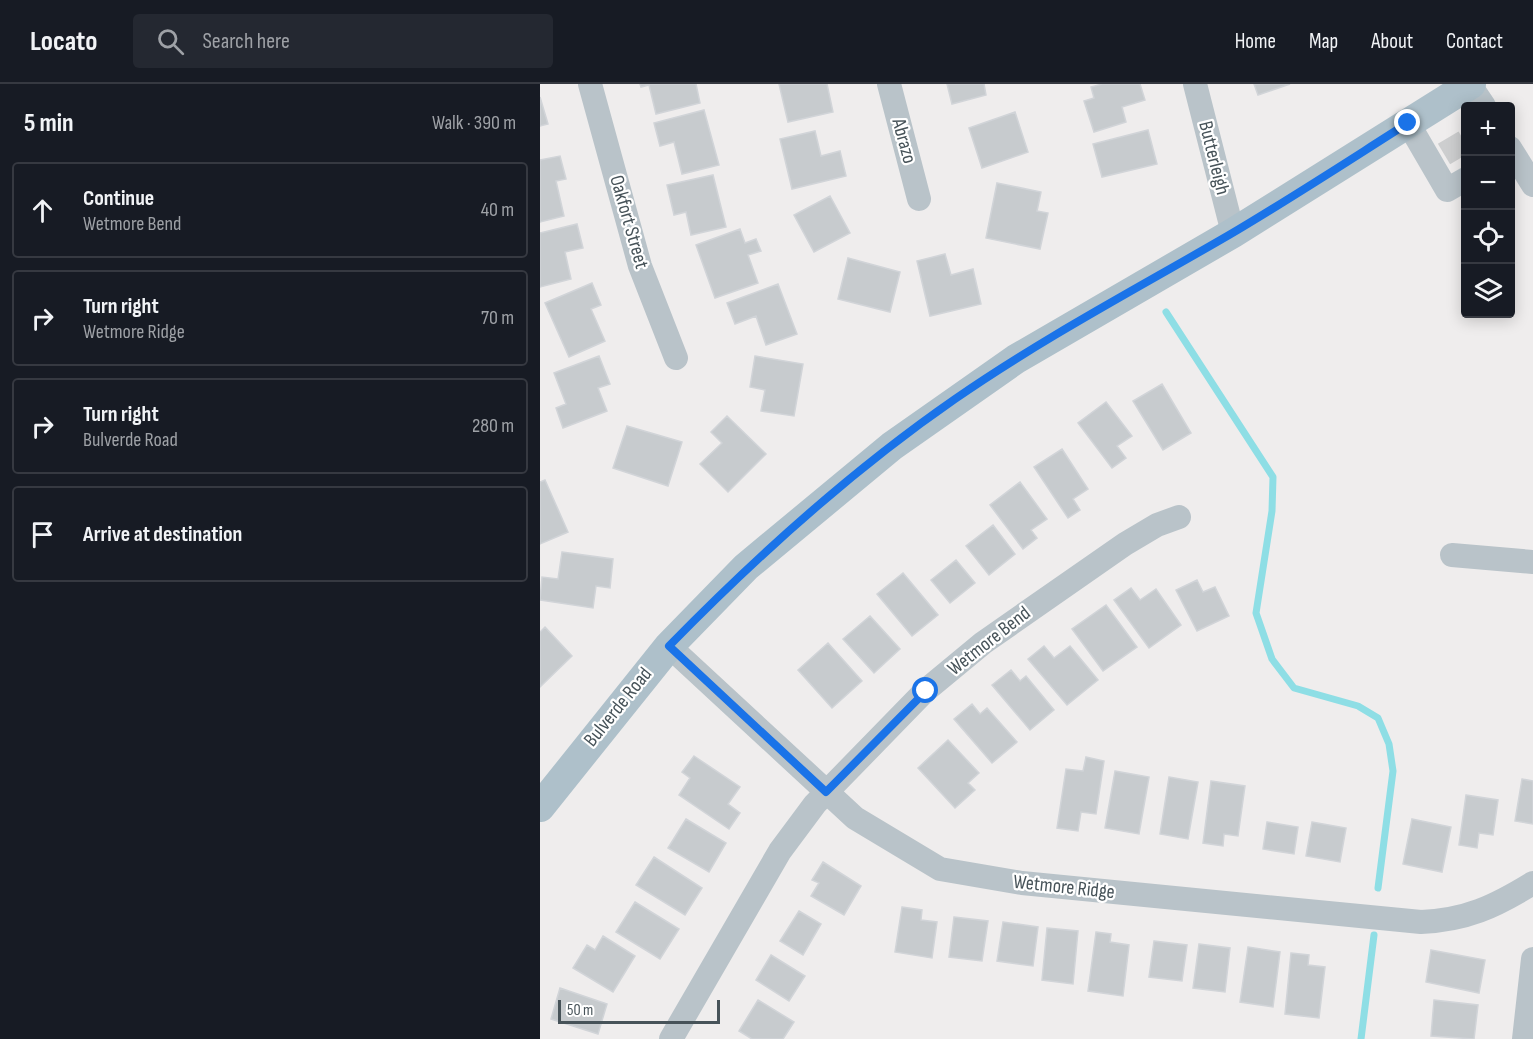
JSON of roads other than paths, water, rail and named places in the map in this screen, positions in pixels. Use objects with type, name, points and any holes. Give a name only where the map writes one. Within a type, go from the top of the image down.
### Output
[{"type":"main road","name":"Bulverde Road","points":[[540,807],[669,646],[746,567],[891,446],[955,399],[1016,359],[1233,233],[1471,84]]},
{"type":"street","name":"Oakfort Street","points":[[590,84],[640,266],[676,358]]},
{"type":"street","name":"Abrazo","points":[[889,84],[919,199]]},
{"type":"street","name":"Butterleigh","points":[[1195,84],[1233,233]]},
{"type":"street","points":[[1471,84],[1482,102]]},
{"type":"street","points":[[1408,123],[1437,158],[1447,190],[1461,182]]},
{"type":"street","points":[[1514,156],[1533,185]]},
{"type":"street","name":"Wetmore Bend","points":[[671,1039],[780,851],[826,792],[926,691],[983,643],[1115,550],[1157,525],[1179,517]]},
{"type":"street","points":[[1452,555],[1533,562]]},
{"type":"street","name":"Wetmore Ridge","points":[[669,646],[855,818],[923,861],[940,869],[984,879],[1420,922],[1441,921],[1474,914],[1533,883]]},
{"type":"street","points":[[1524,1039],[1533,959]]},
{"type":"waterway","points":[[1166,312],[1273,477],[1272,511],[1256,613],[1272,659],[1294,688],[1358,706],[1378,718],[1389,744],[1393,771],[1378,888]]},
{"type":"waterway","points":[[1361,1039],[1374,935]]},
{"type":"tunnel","points":[[1444,154],[1461,144]]}]
